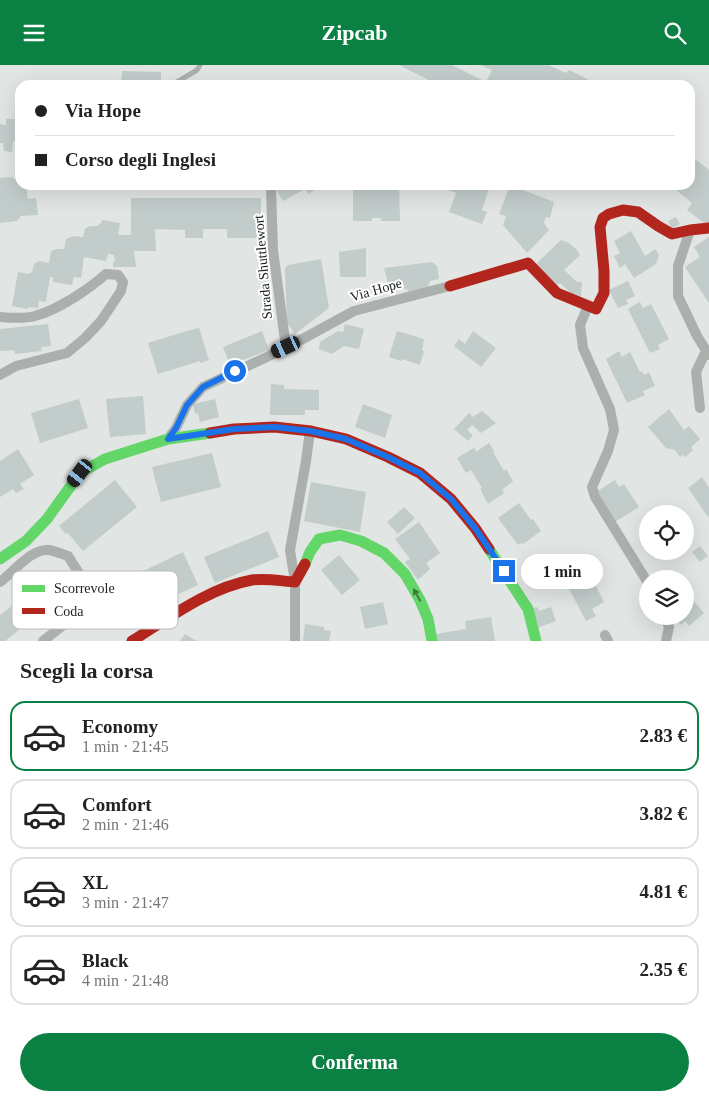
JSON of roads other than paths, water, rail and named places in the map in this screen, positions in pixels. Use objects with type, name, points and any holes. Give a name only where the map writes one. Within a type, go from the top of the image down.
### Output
[{"type":"street","name":"Strada Shuttlewort","points":[[271,190],[273,250],[286,347]]},
{"type":"street","points":[[640,570],[595,497],[592,487],[608,451],[614,430],[610,409],[582,348],[580,325],[588,306],[596,309],[604,293],[600,227],[603,218],[623,209],[638,212],[672,234],[690,230],[709,229]]},
{"type":"street","points":[[690,230],[678,266],[678,296],[697,336],[708,353],[696,372],[700,407]]},
{"type":"street","name":"Via Hope","points":[[168,439],[176,428],[187,405],[203,387],[286,347],[354,311],[528,263],[557,293],[588,306]]},
{"type":"street","points":[[0,317],[35,316],[56,308],[96,283],[106,274],[118,275],[123,282],[121,291],[101,321],[67,353],[16,367],[0,375]]},
{"type":"street","points":[[0,559],[26,541],[47,519],[80,473],[105,459],[168,439],[234,429],[274,427],[310,431],[346,439],[388,457],[420,473],[451,499],[475,528],[528,609],[536,641]]},
{"type":"street","points":[[295,641],[295,582],[290,550],[310,431]]},
{"type":"street","points":[[295,582],[310,552],[319,539],[340,535],[361,541],[384,553],[405,574],[420,600],[428,619],[432,641]]},
{"type":"street","points":[[13,571],[31,554],[47,550],[68,556],[77,571]]},
{"type":"street","points":[[0,582],[12,572]]},
{"type":"street","points":[[178,613],[200,600],[232,585],[253,580],[295,582]]},
{"type":"street","points":[[666,641],[668,625]]},
{"type":"street","points":[[43,641],[58,629]]},
{"type":"street","points":[[132,641],[152,629]]},
{"type":"lane","points":[[180,80],[197,70],[200,65]]}]
